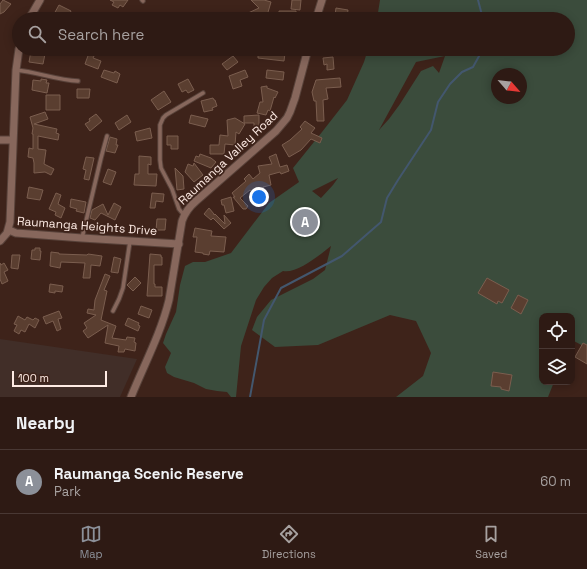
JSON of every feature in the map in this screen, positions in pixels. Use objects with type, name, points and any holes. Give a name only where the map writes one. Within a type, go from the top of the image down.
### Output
[{"type":"street","points":[[33,12],[40,0]]},
{"type":"street","points":[[318,12],[322,0]]},
{"type":"street","name":"Raumanga Heights Drive","points":[[18,56],[16,70],[9,230],[16,233],[179,244]]},
{"type":"street","name":"Raumanga Valley Road","points":[[131,397],[162,325],[169,300],[182,221],[185,212],[282,125],[293,105],[306,56]]},
{"type":"street","points":[[0,140],[13,140]]},
{"type":"street","points":[[0,241],[9,230]]},
{"type":"lane","points":[[16,70],[28,71],[62,80],[78,81]]},
{"type":"lane","points":[[184,215],[179,209],[175,195],[161,168],[160,125],[166,115],[203,92]]},
{"type":"lane","points":[[82,238],[107,136]]},
{"type":"lane","points":[[113,311],[123,288],[130,241]]},
{"type":"shaded area","points":[[0,339],[137,359],[120,397],[0,397]]},
{"type":"green space","points":[[380,0],[587,0],[587,348],[575,342],[575,313],[539,313],[539,385],[553,385],[548,397],[396,397],[423,376],[431,353],[416,321],[390,315],[318,345],[275,347],[252,330],[257,317],[271,300],[313,279],[325,270],[331,246],[302,267],[289,271],[283,271],[272,278],[264,287],[256,300],[241,346],[236,397],[231,397],[227,392],[206,389],[167,373],[165,367],[171,353],[163,343],[176,312],[180,285],[185,266],[193,262],[205,262],[231,253],[269,203],[299,182],[293,168],[347,100],[366,56],[445,56],[575,56],[575,12],[378,12]],"holes":[[[445,56],[439,73],[433,66],[421,71],[400,104],[379,130],[416,62]],[[338,178],[321,198],[312,191]]]},
{"type":"building","points":[[3,0],[11,4],[4,12],[0,14],[0,4]]},
{"type":"building","points":[[110,0],[128,0],[123,7],[120,5],[118,8],[112,5],[114,2]]},
{"type":"building","points":[[251,0],[264,0],[271,2],[268,12],[250,12],[259,8]]},
{"type":"building","points":[[292,0],[301,0],[300,10],[291,9]]},
{"type":"building","points":[[59,5],[71,11],[70,12],[55,12]]},
{"type":"building","points":[[336,8],[348,10],[348,12],[335,12]]},
{"type":"building","points":[[279,11],[296,11],[296,12]]},
{"type":"building","points":[[30,56],[45,56],[43,64],[29,62]]},
{"type":"building","points":[[88,56],[94,56],[93,58],[101,61],[98,69],[85,64]]},
{"type":"building","points":[[233,56],[238,62],[227,70],[222,64]]},
{"type":"building","points":[[258,56],[285,56],[284,61],[258,58]]},
{"type":"building","points":[[333,57],[334,69],[327,70],[327,64],[324,65],[323,58]]},
{"type":"building","points":[[104,70],[114,73],[115,71],[120,74],[117,83],[101,77]]},
{"type":"building","points":[[245,70],[248,77],[240,80],[242,86],[233,89],[229,76]]},
{"type":"building","points":[[267,70],[284,72],[283,80],[266,78]]},
{"type":"building","points":[[340,78],[341,87],[326,88],[328,99],[323,100],[324,121],[317,121],[316,101],[314,101],[312,92],[316,80]]},
{"type":"building","points":[[41,79],[47,80],[46,83],[49,83],[47,93],[32,90],[33,80],[41,81]]},
{"type":"building","points":[[188,79],[194,90],[188,93],[186,90],[182,92],[178,84]]},
{"type":"building","points":[[267,86],[267,88],[278,92],[275,98],[274,97],[270,111],[268,110],[266,115],[257,113],[260,102],[263,102],[261,87]]},
{"type":"building","points":[[77,89],[90,89],[89,98],[77,98]]},
{"type":"building","points":[[164,91],[171,102],[158,110],[151,100]]},
{"type":"building","points":[[46,95],[60,95],[60,110],[46,110]]},
{"type":"building","points":[[213,98],[217,106],[212,108],[213,110],[204,112],[201,101]]},
{"type":"building","points":[[45,112],[48,119],[34,124],[57,129],[56,133],[59,134],[58,140],[38,136],[38,149],[46,150],[44,164],[54,169],[51,175],[45,172],[34,173],[33,158],[28,157],[29,148],[33,149],[33,128],[30,117]]},
{"type":"building","points":[[96,114],[102,121],[90,131],[85,124]]},
{"type":"building","points":[[127,115],[131,122],[119,130],[115,123]]},
{"type":"building","points":[[191,115],[208,119],[205,127],[189,123]]},
{"type":"building","points":[[259,115],[259,126],[254,127],[254,123],[244,123],[244,116]]},
{"type":"building","points":[[235,118],[245,124],[239,134],[236,132],[235,145],[225,144],[224,154],[210,154],[210,145],[219,145],[220,135],[228,136],[227,120]]},
{"type":"building","points":[[305,121],[315,128],[311,133],[322,138],[320,143],[311,139],[301,150],[289,157],[282,145],[302,129],[300,127]]},
{"type":"building","points":[[150,128],[152,138],[137,141],[135,132]]},
{"type":"building","points":[[167,136],[178,136],[178,149],[171,149],[171,145],[167,145]]},
{"type":"building","points":[[110,137],[117,139],[116,145],[118,145],[115,153],[106,151]]},
{"type":"building","points":[[200,154],[211,158],[216,162],[211,168],[194,161],[196,156],[199,157]]},
{"type":"building","points":[[276,154],[280,167],[287,165],[289,171],[281,174],[280,172],[269,175],[271,185],[263,187],[269,195],[260,202],[250,190],[240,198],[248,206],[246,209],[243,209],[233,197],[235,197],[232,193],[246,181],[244,179],[249,174],[253,179],[260,173],[258,166],[272,164],[269,157]]},
{"type":"building","points":[[139,156],[151,157],[151,165],[148,164],[148,174],[157,174],[156,186],[134,185],[135,174],[139,174]]},
{"type":"building","points":[[86,157],[94,158],[89,180],[84,179],[86,170],[83,169]]},
{"type":"building","points":[[194,163],[203,175],[194,182],[185,172],[188,164],[193,166]]},
{"type":"building","points":[[175,168],[183,176],[184,189],[177,190]]},
{"type":"building","points":[[108,169],[116,172],[111,185],[103,182]]},
{"type":"building","points":[[29,187],[43,190],[40,200],[27,198]]},
{"type":"building","points":[[56,193],[61,195],[58,204],[65,208],[61,218],[55,215],[56,212],[49,209]]},
{"type":"building","points":[[152,193],[164,194],[163,202],[156,201],[155,208],[150,208]]},
{"type":"building","points":[[231,197],[234,211],[226,213],[221,200]]},
{"type":"building","points":[[71,199],[86,202],[84,213],[76,211],[77,209],[70,207]]},
{"type":"building","points":[[114,203],[121,207],[115,220],[101,213],[95,220],[90,218],[92,210],[103,204],[108,215]]},
{"type":"building","points":[[209,208],[214,215],[215,214],[225,224],[224,215],[231,223],[224,229],[213,218],[211,220],[204,214]]},
{"type":"building","points":[[157,219],[166,219],[165,230],[156,230]]},
{"type":"building","points":[[195,228],[212,231],[211,236],[226,237],[224,252],[210,251],[209,255],[195,252],[197,237],[193,237]]},
{"type":"building","points":[[35,248],[40,248],[40,260],[31,259],[32,250],[35,250]]},
{"type":"building","points":[[51,252],[59,254],[88,254],[102,256],[100,266],[91,265],[90,278],[83,278],[85,263],[61,262],[60,268],[50,266]]},
{"type":"building","points":[[150,254],[161,255],[162,257],[162,265],[154,265],[154,284],[155,287],[162,287],[162,296],[147,296]]},
{"type":"building","points":[[12,255],[20,255],[18,269],[11,268]]},
{"type":"building","points":[[114,257],[121,259],[118,273],[111,272]]},
{"type":"building","points":[[0,263],[1,265],[4,263],[8,270],[4,272],[8,281],[2,284],[0,279]]},
{"type":"building","points":[[105,274],[110,276],[104,290],[107,291],[101,320],[116,326],[112,338],[126,340],[127,337],[135,338],[135,351],[125,349],[124,352],[118,352],[119,346],[105,343],[108,325],[88,338],[83,331],[87,328],[84,323],[96,315],[87,313],[88,309],[94,310],[95,300]]},
{"type":"building","points":[[135,277],[141,283],[133,291],[127,285]]},
{"type":"building","points":[[487,278],[509,290],[502,303],[498,301],[497,304],[478,293]]},
{"type":"building","points":[[50,284],[63,286],[62,292],[49,292]]},
{"type":"building","points":[[518,295],[528,300],[521,314],[511,308]]},
{"type":"building","points":[[141,306],[152,310],[149,318],[138,314]]},
{"type":"building","points":[[59,311],[62,318],[58,319],[61,329],[57,331],[53,321],[46,324],[43,317]]},
{"type":"building","points":[[18,316],[25,320],[27,317],[33,320],[35,318],[39,320],[35,328],[29,324],[25,332],[21,330],[19,334],[14,331],[17,325],[14,324]]},
{"type":"building","points":[[128,318],[139,323],[138,325],[140,326],[138,331],[125,325]]},
{"type":"building","points":[[583,343],[587,345],[587,364],[575,357]]},
{"type":"building","points":[[493,372],[512,375],[509,391],[501,389],[501,387],[491,386]]},
{"type":"waterway","points":[[478,0],[481,12]]},
{"type":"waterway","points":[[250,397],[264,320],[281,288],[342,256],[381,222],[387,198],[431,130],[438,102],[450,84],[462,72],[473,67],[479,56]]},
{"type":"place","name":"Raumanga Scenic Reserve","points":[[305,222]]}]
